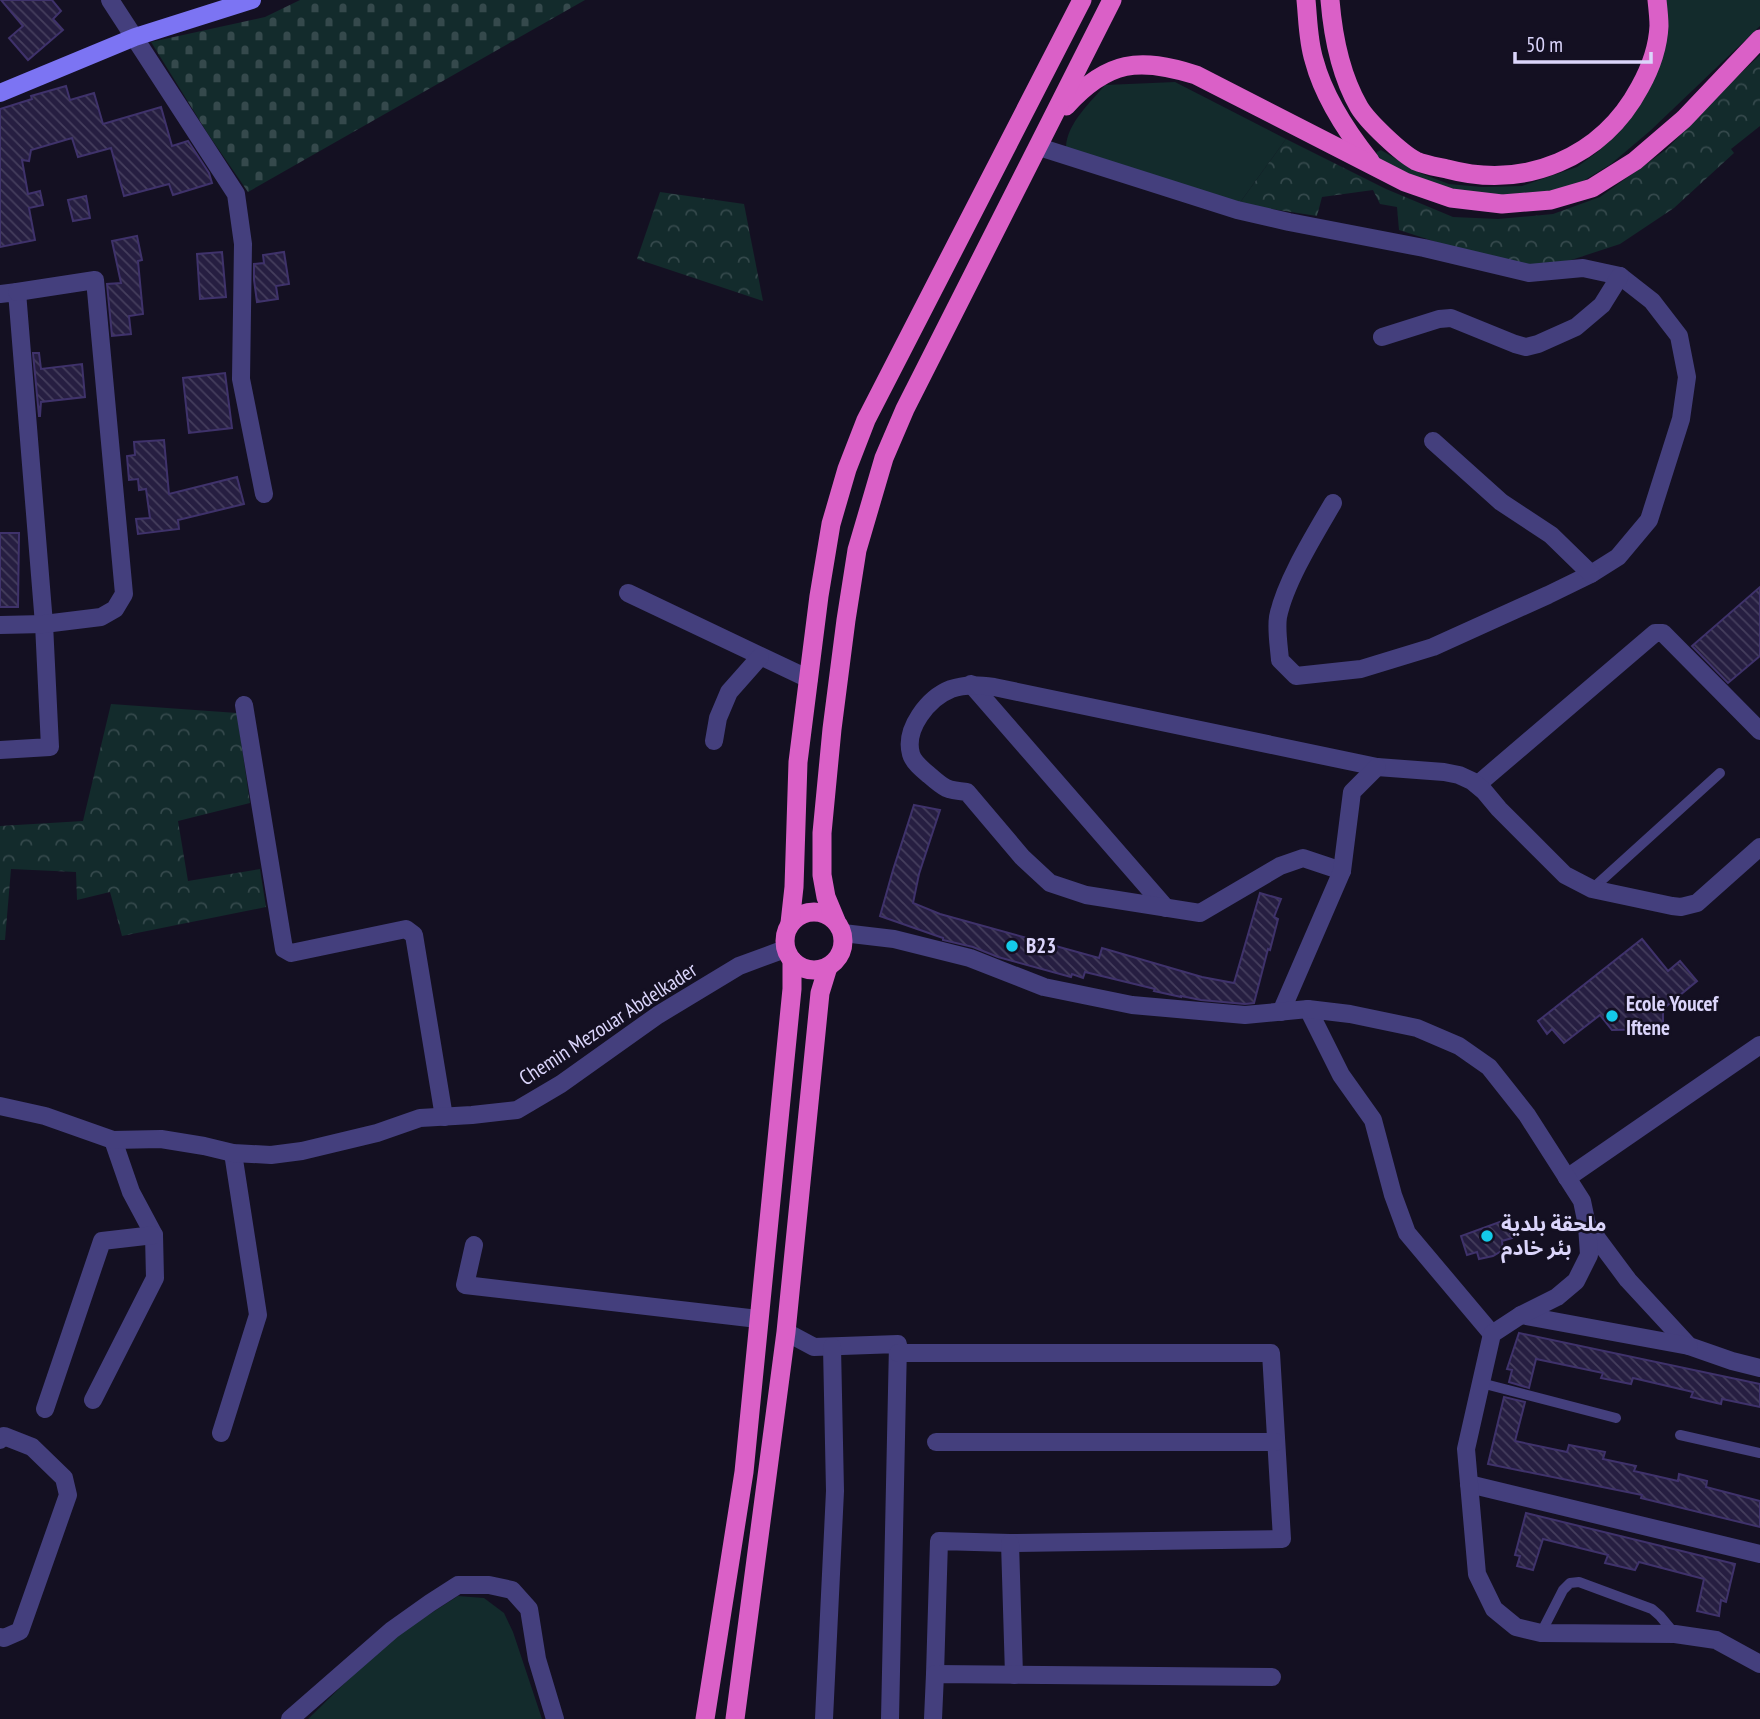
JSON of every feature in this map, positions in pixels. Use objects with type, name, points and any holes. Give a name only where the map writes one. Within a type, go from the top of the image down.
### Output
[{"type":"highway","points":[[705,1719],[744,1472],[792,989],[785,935],[790,923],[794,887],[798,762],[831,524],[846,469],[866,420],[1082,0]]},
{"type":"highway","points":[[788,955],[802,968],[815,971],[828,967],[838,958],[843,946],[840,927],[825,897],[822,833],[832,729],[858,551],[884,458],[905,409],[1112,0]]},
{"type":"highway","points":[[1306,0],[1314,60],[1322,83],[1344,125],[1374,166]]},
{"type":"highway","points":[[1331,0],[1338,53],[1346,83],[1360,109],[1381,133],[1417,161],[1469,175],[1518,175],[1559,163],[1595,143],[1629,108],[1650,68],[1659,28],[1657,0]]},
{"type":"highway","points":[[1049,125],[1080,91],[1096,78],[1118,69],[1143,64],[1169,67],[1196,75],[1405,182],[1451,198],[1502,204],[1551,200],[1592,188],[1635,161],[1684,119],[1760,39]]},
{"type":"highway","points":[[790,923],[800,915],[813,911],[826,914],[840,927]]},
{"type":"highway","points":[[735,1719],[786,1332],[820,993],[828,967]]},
{"type":"main road","points":[[0,93],[135,37],[253,0]]},
{"type":"street","points":[[110,0],[236,194],[243,244],[241,379],[264,494]]},
{"type":"street","points":[[1039,147],[1263,216],[1424,248],[1529,273],[1583,268],[1620,276],[1652,301],[1679,336],[1687,377],[1681,419],[1649,520],[1618,556],[1591,574],[1433,647],[1361,669],[1296,676],[1280,660],[1278,618],[1299,564],[1333,503]]},
{"type":"street","points":[[1382,337],[1439,319],[1451,318],[1525,347],[1538,344],[1576,327],[1602,305],[1620,276]]},
{"type":"street","points":[[0,625],[44,624],[101,617],[115,609],[124,594],[95,280],[8,293],[44,624],[50,747],[0,750]]},
{"type":"street","points":[[1433,440],[1502,502],[1551,535],[1591,574]]},
{"type":"street","points":[[628,593],[809,679]]},
{"type":"street","points":[[1477,785],[1654,633],[1663,633],[1760,731]]},
{"type":"street","points":[[714,741],[718,718],[729,692],[760,657]]},
{"type":"street","points":[[971,684],[1166,908]]},
{"type":"street","points":[[1342,872],[1303,858],[1280,866],[1200,913],[1086,895],[1050,883],[1023,857],[968,792],[947,790],[926,773],[912,757],[909,739],[916,722],[932,700],[950,689],[971,684],[1377,767],[1459,775],[1477,785],[1565,875],[1592,889],[1672,906],[1697,903],[1760,847]]},
{"type":"street","points":[[244,705],[284,949],[291,953],[406,929],[414,934],[444,1117]]},
{"type":"street","points":[[1280,1012],[1342,872],[1352,792],[1377,767]]},
{"type":"street","points":[[840,927],[970,958],[1044,987],[1132,1005],[1245,1015],[1308,1009],[1417,1027],[1459,1046],[1489,1067],[1527,1115],[1582,1201],[1589,1255],[1576,1281],[1557,1297],[1521,1315],[1492,1334],[1466,1449],[1477,1574],[1494,1609],[1516,1627],[1541,1633],[1675,1634],[1716,1640],[1760,1664]]},
{"type":"street","name":"Chemin Mezouar Abdelkader","points":[[0,1106],[45,1116],[113,1140],[162,1139],[233,1153],[271,1156],[377,1133],[420,1118],[517,1110],[561,1084],[669,1008],[739,966],[788,955]]},
{"type":"street","points":[[1308,1009],[1341,1075],[1373,1120],[1393,1195],[1407,1233],[1492,1334]]},
{"type":"street","points":[[1567,1178],[1760,1045]]},
{"type":"street","points":[[93,1400],[155,1278],[154,1235],[131,1192],[113,1140]]},
{"type":"street","points":[[221,1433],[258,1315],[233,1153]]},
{"type":"street","points":[[1587,1225],[1628,1280],[1689,1346]]},
{"type":"street","points":[[45,1409],[102,1241],[154,1235]]},
{"type":"street","points":[[474,1245],[465,1285],[758,1319]]},
{"type":"street","points":[[1521,1315],[1689,1346],[1760,1368]]},
{"type":"street","points":[[786,1332],[814,1347],[898,1345],[890,1719]]},
{"type":"street","points":[[824,1719],[835,1490],[832,1347]]},
{"type":"street","points":[[898,1353],[1271,1353],[1282,1539],[1010,1543],[939,1541],[933,1719]]},
{"type":"street","points":[[0,1440],[4,1436],[32,1447],[64,1478],[68,1495],[20,1631],[4,1638],[0,1637]]},
{"type":"street","points":[[936,1442],[1276,1442]]},
{"type":"street","points":[[1469,1484],[1760,1554]]},
{"type":"street","points":[[1010,1543],[1014,1675]]},
{"type":"street","points":[[290,1719],[392,1630],[458,1585],[489,1585],[512,1590],[529,1609],[537,1659],[555,1719]]},
{"type":"street","points":[[935,1674],[1272,1676]]},
{"type":"lane","points":[[1592,889],[1720,773]]},
{"type":"lane","points":[[1481,1383],[1616,1418]]},
{"type":"lane","points":[[1680,1435],[1760,1453]]},
{"type":"lane","points":[[1541,1633],[1563,1590],[1570,1583],[1578,1583],[1652,1609],[1675,1634]]},
{"type":"green space","points":[[300,0],[585,0],[248,192],[151,42],[265,17]]},
{"type":"green space","points":[[1663,0],[1760,0],[1760,26],[1650,131],[1611,164],[1580,183],[1546,192],[1505,198],[1439,188],[1376,156],[1381,150],[1420,173],[1449,184],[1482,187],[1522,186],[1577,167],[1600,150],[1627,119]]},
{"type":"green space","points":[[1760,55],[1760,126],[1731,149],[1734,153],[1674,208],[1620,244],[1565,262],[1527,265],[1480,256],[1399,230],[1397,207],[1380,204],[1373,190],[1322,197],[1317,216],[1239,204],[1286,139],[1386,189],[1453,217],[1498,219],[1553,214],[1600,197],[1667,149]]},
{"type":"green space","points":[[1175,82],[1286,139],[1239,204],[1066,147],[1075,121],[1105,85]]},
{"type":"green space","points":[[660,192],[744,204],[763,301],[637,259]]},
{"type":"green space","points":[[111,704],[237,713],[250,803],[178,821],[188,881],[260,869],[266,907],[122,936],[110,892],[77,900],[76,872],[11,869],[5,940],[0,940],[0,826],[83,821]]},
{"type":"green space","points":[[458,1596],[484,1598],[504,1613],[542,1719],[308,1719],[403,1631]]},
{"type":"building","points":[[1,0],[52,0],[61,11],[53,19],[63,30],[28,60],[9,38],[23,26]]},
{"type":"building","points":[[66,86],[70,100],[94,93],[103,124],[161,107],[172,146],[188,141],[209,173],[212,183],[173,195],[169,184],[124,196],[111,148],[78,157],[72,138],[31,150],[29,161],[22,160],[28,194],[40,191],[43,205],[29,208],[35,240],[0,247],[0,109]]},
{"type":"building","points":[[86,196],[90,218],[73,221],[68,200]]},
{"type":"building","points":[[137,236],[142,260],[138,261],[143,314],[129,316],[131,334],[112,336],[107,284],[121,283],[112,241]]},
{"type":"building","points":[[222,252],[226,297],[200,299],[197,254]]},
{"type":"building","points":[[284,252],[289,284],[276,286],[278,299],[257,302],[254,264],[264,263],[263,255]]},
{"type":"building","points":[[33,353],[39,353],[41,369],[82,364],[85,397],[41,402],[39,416]]},
{"type":"building","points":[[225,373],[232,428],[189,433],[183,378]]},
{"type":"building","points":[[164,440],[169,494],[237,477],[244,504],[178,520],[179,529],[138,534],[136,519],[150,518],[146,489],[139,490],[138,479],[129,480],[127,456],[135,455],[134,442]]},
{"type":"building","points":[[0,533],[19,533],[18,607],[0,607]]},
{"type":"building","points":[[1760,587],[1760,656],[1728,683],[1692,646]]},
{"type":"building","points":[[914,805],[940,810],[919,874],[913,903],[940,914],[1099,958],[1102,948],[1202,977],[1234,983],[1260,893],[1281,899],[1274,917],[1278,919],[1254,1003],[1181,997],[1085,972],[1083,978],[1072,974],[1071,977],[943,940],[880,916]]},
{"type":"building","points":[[1642,939],[1668,971],[1680,961],[1697,981],[1663,1009],[1663,1029],[1612,1030],[1600,1015],[1564,1043],[1552,1029],[1547,1034],[1538,1021]]},
{"type":"building","points":[[1505,1220],[1512,1238],[1502,1241],[1503,1250],[1493,1256],[1479,1259],[1477,1252],[1467,1255],[1461,1236]]},
{"type":"building","points":[[1519,1333],[1760,1384],[1760,1407],[1722,1399],[1721,1404],[1691,1397],[1693,1392],[1633,1378],[1631,1384],[1601,1378],[1603,1373],[1536,1359],[1529,1388],[1509,1382],[1512,1370],[1507,1369]]},
{"type":"building","points":[[1504,1397],[1525,1402],[1515,1441],[1567,1452],[1569,1445],[1605,1452],[1603,1459],[1636,1466],[1634,1471],[1678,1481],[1679,1474],[1707,1481],[1706,1487],[1760,1501],[1760,1527],[1641,1498],[1642,1495],[1488,1464]]},
{"type":"building","points":[[1526,1513],[1735,1564],[1726,1602],[1721,1600],[1719,1616],[1697,1611],[1704,1579],[1639,1562],[1635,1570],[1605,1563],[1608,1555],[1543,1539],[1533,1570],[1517,1566],[1520,1556],[1515,1555]]},
{"type":"place","name":"B23","points":[[1012,946]]},
{"type":"place","name":"Ecole Youcef Iftene","points":[[1612,1016]]},
{"type":"place","name":"ملحقة بلدية بئر خادم","points":[[1487,1236]]}]
